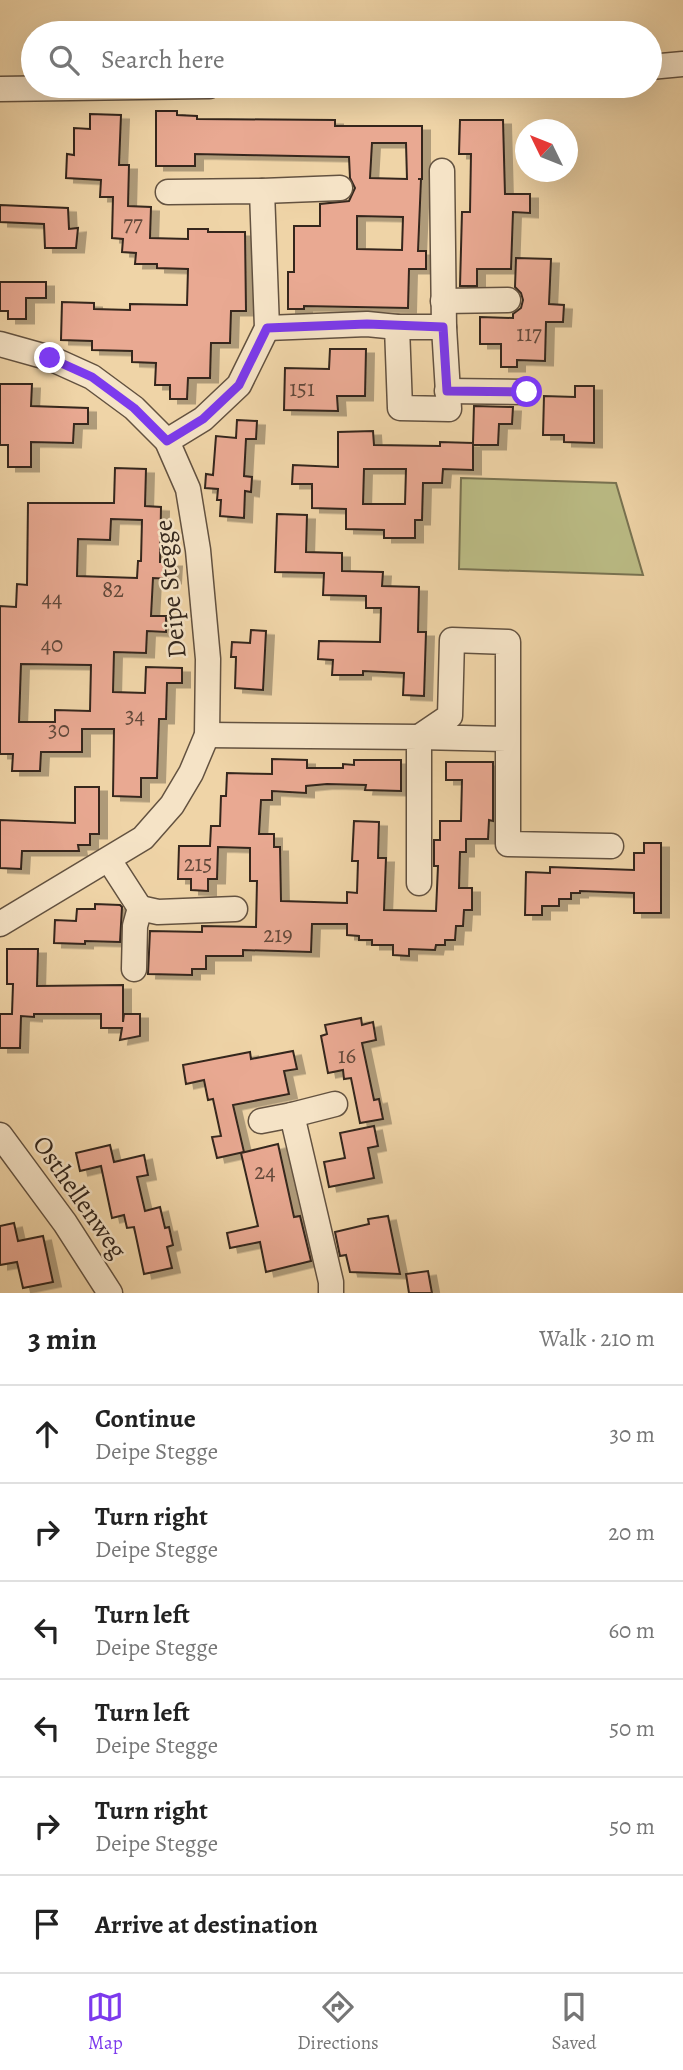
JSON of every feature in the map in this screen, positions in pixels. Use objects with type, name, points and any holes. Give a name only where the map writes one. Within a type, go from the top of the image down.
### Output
[{"type":"street","points":[[662,66],[683,64]]},
{"type":"street","points":[[0,89],[21,89]]},
{"type":"street","points":[[397,327],[400,408],[449,409],[443,327],[442,171]]},
{"type":"street","points":[[169,192],[340,188]]},
{"type":"street","points":[[167,441],[203,419],[239,385],[267,328],[262,191]]},
{"type":"street","points":[[443,301],[508,300]]},
{"type":"street","points":[[267,328],[367,324],[443,327]]},
{"type":"street","name":"Deipe Stegge","points":[[0,344],[50,358],[92,377],[134,408],[167,441],[188,489],[198,550],[208,659],[207,735],[191,773],[172,805],[143,838],[0,924]]},
{"type":"street","points":[[447,391],[527,392]]},
{"type":"street","points":[[419,737],[450,716],[452,640],[508,642],[508,844],[611,846]]},
{"type":"street","points":[[207,735],[506,739]]},
{"type":"street","points":[[419,737],[419,883]]},
{"type":"street","points":[[109,860],[140,908],[158,912],[235,909]]},
{"type":"street","points":[[134,968],[135,926],[140,908]]},
{"type":"street","points":[[261,1121],[335,1104]]},
{"type":"street","points":[[292,1115],[331,1282],[331,1293]]},
{"type":"street","name":"Osthellenweg","points":[[0,1135],[65,1223],[110,1293]]},
{"type":"green space","points":[[461,478],[616,483],[643,575],[459,569]]},
{"type":"building","points":[[156,111],[177,111],[177,115],[197,116],[197,119],[335,120],[335,126],[422,126],[418,251],[426,251],[426,269],[409,269],[408,308],[304,306],[304,309],[288,309],[288,272],[294,272],[294,226],[320,226],[320,204],[349,201],[355,188],[350,178],[349,157],[195,154],[195,166],[156,166]],"holes":[[[372,143],[406,143],[407,179],[370,178]],[[357,216],[403,217],[402,250],[357,249]]]},
{"type":"building","points":[[90,114],[121,115],[119,165],[129,165],[128,206],[151,207],[150,238],[188,239],[188,229],[245,232],[246,311],[231,311],[230,343],[211,343],[210,378],[188,378],[187,399],[170,399],[170,385],[155,385],[156,363],[132,362],[132,351],[92,350],[92,341],[61,340],[62,302],[94,303],[94,309],[130,310],[130,304],[187,305],[188,269],[135,264],[136,253],[122,252],[123,239],[112,238],[113,197],[100,197],[101,180],[66,178],[67,154],[74,155],[74,128],[90,129]]},
{"type":"building","points":[[460,120],[503,120],[505,194],[530,194],[530,213],[513,212],[511,269],[477,269],[477,286],[460,286],[462,212],[470,212],[471,154],[459,154]]},
{"type":"building","points":[[0,205],[68,208],[69,229],[78,228],[76,248],[45,248],[44,224],[0,222]]},
{"type":"building","points":[[516,258],[551,259],[549,304],[564,305],[563,322],[546,322],[545,361],[517,360],[517,367],[501,367],[501,344],[480,344],[480,317],[513,318],[513,314],[521,308],[521,293],[515,287]]},
{"type":"building","points":[[0,282],[46,282],[46,298],[26,298],[26,319],[8,319],[8,311],[0,311]]},
{"type":"building","points":[[330,349],[366,349],[365,396],[337,396],[338,411],[284,410],[285,368],[329,369]]},
{"type":"building","points":[[0,384],[32,384],[31,406],[88,408],[88,424],[74,424],[73,443],[31,442],[31,467],[8,467],[8,445],[0,445]]},
{"type":"building","points":[[575,386],[594,386],[594,443],[564,442],[564,435],[543,435],[544,396],[575,397]]},
{"type":"building","points":[[474,406],[513,407],[512,424],[499,424],[498,445],[473,445],[473,470],[443,469],[442,483],[423,483],[422,520],[415,520],[415,538],[384,538],[384,530],[346,529],[346,509],[312,508],[312,484],[292,484],[293,465],[338,467],[338,432],[373,431],[374,445],[440,446],[440,442],[473,443]],"holes":[[[364,469],[406,469],[405,504],[363,504]]]},
{"type":"building","points":[[237,420],[257,421],[256,439],[246,439],[244,476],[252,477],[251,492],[245,491],[244,518],[220,516],[221,500],[217,500],[218,489],[205,488],[206,474],[213,475],[216,436],[236,438]]},
{"type":"building","points":[[115,468],[146,469],[145,506],[161,507],[160,562],[174,562],[173,579],[153,578],[151,616],[166,616],[166,632],[147,631],[146,653],[114,652],[113,692],[145,693],[146,667],[182,668],[182,683],[167,683],[166,719],[159,719],[157,778],[141,778],[141,797],[113,796],[114,729],[82,729],[82,752],[41,752],[40,771],[12,771],[13,754],[0,754],[0,606],[16,607],[17,584],[27,585],[28,503],[114,503]],"holes":[[[111,519],[142,520],[141,561],[138,561],[137,578],[77,576],[78,539],[110,540]],[[21,664],[91,665],[90,711],[55,710],[55,722],[19,722]]]},
{"type":"building","points":[[277,514],[307,515],[306,552],[342,553],[342,571],[383,572],[382,586],[419,587],[418,632],[426,632],[424,696],[403,695],[404,673],[363,671],[363,675],[332,675],[333,660],[318,659],[319,641],[380,642],[381,608],[366,608],[366,596],[323,595],[324,573],[275,572]]},
{"type":"building","points":[[251,630],[266,631],[263,690],[235,688],[236,657],[231,657],[232,642],[250,643]]},
{"type":"building","points":[[272,759],[307,760],[307,768],[343,768],[343,764],[354,765],[354,760],[401,760],[401,791],[365,790],[366,785],[327,784],[306,786],[306,793],[272,791],[272,800],[261,800],[259,834],[274,834],[274,847],[280,847],[281,901],[347,903],[347,892],[357,893],[358,861],[352,861],[354,821],[379,822],[378,858],[386,858],[384,910],[436,911],[438,866],[434,866],[434,840],[440,840],[440,821],[461,821],[462,780],[446,780],[446,762],[493,762],[493,821],[489,820],[488,839],[466,839],[466,852],[460,852],[459,888],[472,888],[472,910],[464,910],[463,926],[456,926],[455,940],[445,940],[445,945],[436,945],[435,950],[409,949],[409,956],[393,955],[393,945],[372,945],[372,940],[359,940],[359,936],[347,935],[347,924],[312,924],[311,952],[243,950],[243,956],[206,956],[206,969],[192,969],[192,975],[148,974],[150,931],[202,932],[202,926],[256,927],[257,881],[250,881],[250,848],[218,847],[217,879],[208,879],[208,891],[191,890],[191,879],[178,879],[179,846],[210,846],[211,826],[220,826],[221,796],[226,796],[227,773],[272,774]]},
{"type":"building","points":[[75,787],[99,787],[99,834],[90,834],[90,845],[78,845],[79,851],[22,851],[21,869],[0,868],[0,820],[75,823]]},
{"type":"building","points":[[644,843],[661,843],[661,913],[634,913],[634,893],[580,891],[571,893],[571,899],[559,899],[559,906],[542,906],[542,915],[525,915],[526,872],[550,873],[550,867],[634,870],[634,853],[644,853]]},
{"type":"building","points":[[95,904],[122,907],[120,942],[54,943],[55,920],[76,921],[77,909],[95,909]]},
{"type":"building","points":[[7,949],[38,949],[37,986],[123,985],[123,1022],[124,1014],[140,1014],[140,1036],[120,1040],[122,1028],[101,1028],[101,1014],[34,1014],[34,1017],[21,1016],[20,1048],[0,1048],[0,1014],[12,1014],[13,984],[7,984]]},
{"type":"building","points":[[361,1018],[362,1025],[373,1022],[376,1040],[362,1043],[374,1100],[379,1099],[383,1119],[360,1123],[351,1078],[344,1079],[343,1070],[328,1073],[321,1036],[327,1034],[325,1025]]},
{"type":"building","points":[[293,1051],[297,1069],[284,1071],[289,1094],[233,1105],[244,1152],[217,1158],[212,1137],[221,1136],[213,1099],[208,1100],[204,1080],[186,1084],[183,1065],[250,1052],[251,1059]]},
{"type":"building","points":[[374,1126],[378,1146],[368,1148],[374,1178],[329,1187],[324,1162],[345,1158],[340,1133]]},
{"type":"building","points":[[278,1144],[294,1217],[300,1216],[311,1261],[266,1272],[260,1242],[230,1248],[227,1233],[258,1226],[241,1153]]},
{"type":"building","points":[[110,1145],[114,1162],[144,1155],[148,1175],[137,1177],[145,1211],[160,1207],[173,1245],[167,1247],[172,1268],[144,1274],[134,1227],[127,1228],[124,1215],[112,1218],[101,1166],[80,1171],[76,1153]]},
{"type":"building","points":[[388,1216],[400,1274],[350,1272],[346,1255],[340,1256],[335,1232],[369,1224],[368,1219]]},
{"type":"building","points":[[14,1223],[18,1241],[43,1236],[53,1282],[23,1288],[17,1262],[0,1265],[0,1226]]},
{"type":"building","points":[[428,1271],[432,1293],[409,1293],[406,1274]]},
{"type":"route","points":[[50,358],[92,377],[134,408],[167,441],[203,419],[239,385],[267,328],[367,324],[443,327],[447,391],[527,392]]}]
